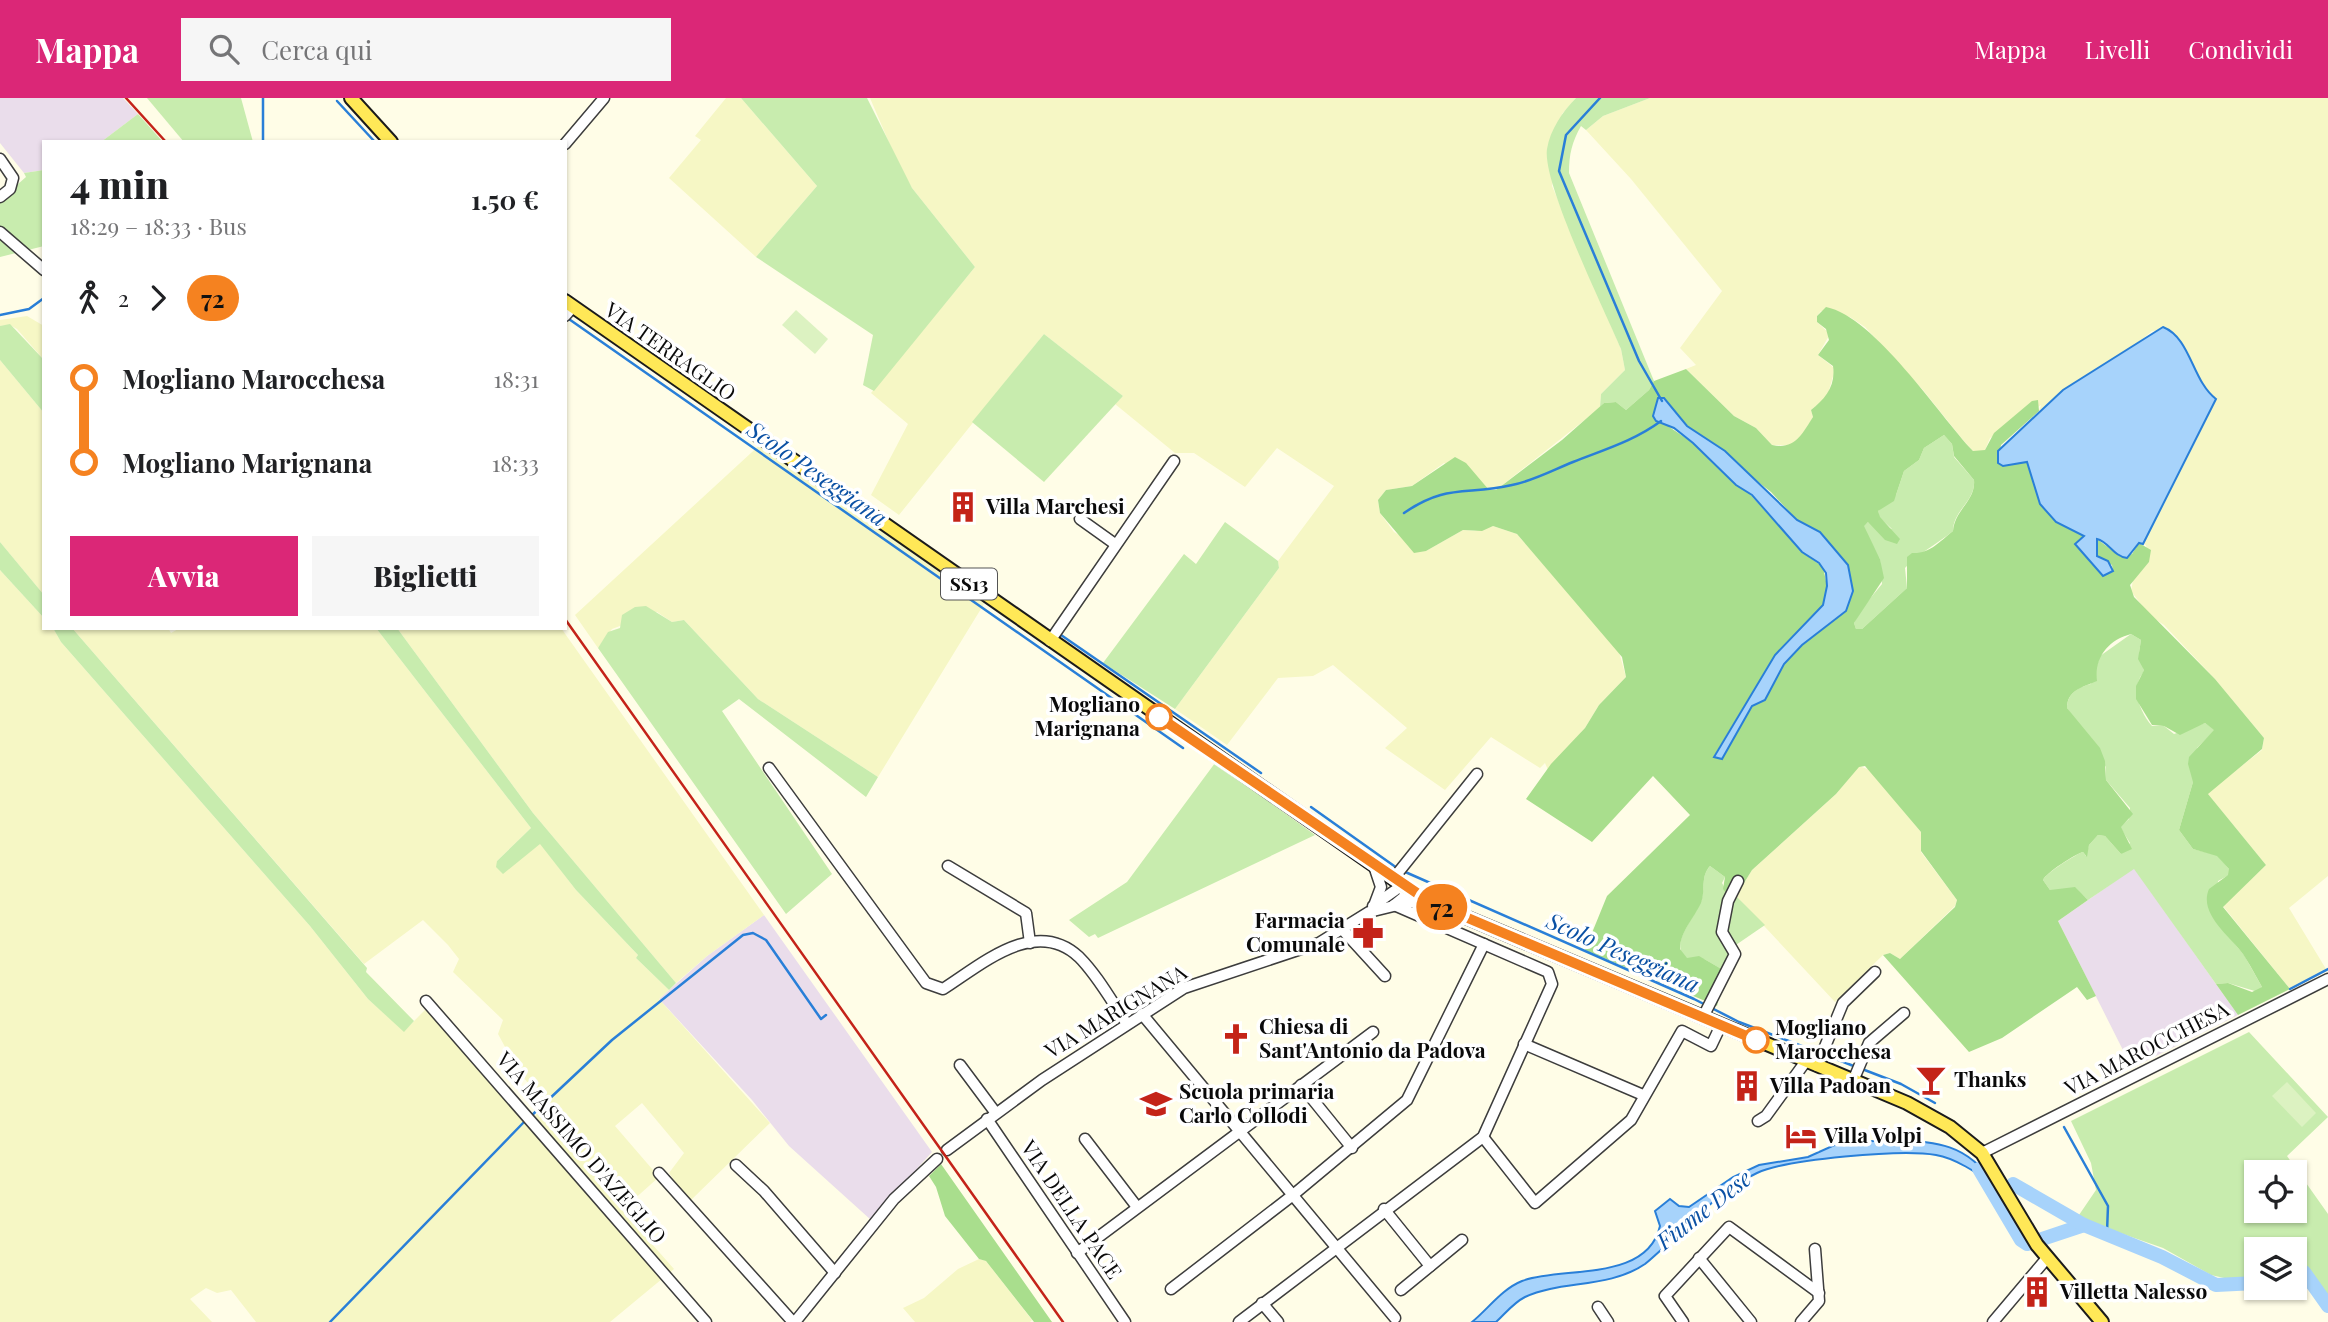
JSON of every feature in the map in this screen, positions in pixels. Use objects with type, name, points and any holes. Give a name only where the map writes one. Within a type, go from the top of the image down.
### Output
[{"type":"main road","points":[[351,98],[389,140]]},
{"type":"main road","name":"VIA TERRAGLIO","points":[[568,309],[1374,866],[1397,873],[1405,887],[1430,902],[1707,1010],[1719,1029],[1857,1072],[1935,1118],[1982,1153],[2034,1240],[2102,1322]]},
{"type":"street","points":[[567,142],[604,98]]},
{"type":"street","points":[[0,197],[10,189],[13,178],[4,163]]},
{"type":"street","points":[[0,232],[42,268]]},
{"type":"street","points":[[1050,640],[1174,461]]},
{"type":"street","points":[[1080,519],[1115,544]]},
{"type":"street","points":[[768,768],[926,983],[943,989],[991,957],[1023,943],[1050,942],[1067,948],[1079,958],[1127,1024]]},
{"type":"street","points":[[1397,873],[1477,774]]},
{"type":"street","points":[[948,866],[1026,913],[1030,943]]},
{"type":"street","points":[[1371,909],[1381,887],[1374,866]]},
{"type":"street","points":[[1707,1010],[1735,954],[1722,932],[1728,901],[1738,881]]},
{"type":"street","points":[[1239,1322],[1335,1246],[1483,1137],[1552,984],[1548,972],[1394,905],[1405,896],[1405,887]]},
{"type":"street","name":"VIA MARIGNANA","points":[[947,1150],[1127,1024],[1184,988],[1320,943],[1405,887]]},
{"type":"street","name":"VIA MARIGNANA","points":[[1371,909],[1430,902]]},
{"type":"street","points":[[1342,929],[1385,976]]},
{"type":"street","points":[[1171,1289],[1396,1112],[1415,1089],[1484,944]]},
{"type":"street","points":[[1758,1121],[1766,1116],[1817,1059],[1843,1003],[1874,972]]},
{"type":"street","name":"VIA MAROCCHESA","points":[[1982,1153],[2328,979]]},
{"type":"street","name":"VIA MASSIMO D'AZEGLIO","points":[[426,1001],[530,1117],[706,1322]]},
{"type":"street","points":[[1857,1072],[1869,1043],[1904,1013]]},
{"type":"street","points":[[1142,1014],[1395,1318]]},
{"type":"street","points":[[1483,1137],[1535,1203],[1631,1120],[1682,1031],[1711,1046],[1719,1029]]},
{"type":"street","points":[[1077,1253],[1238,1130],[1373,1032]]},
{"type":"street","points":[[1524,1044],[1643,1095]]},
{"type":"street","points":[[960,1065],[991,1119]]},
{"type":"street","points":[[1301,1086],[1352,1148]]},
{"type":"street","name":"VIA DELLA PACE","points":[[991,1119],[1125,1322]]},
{"type":"street","points":[[1085,1139],[1137,1207]]},
{"type":"street","points":[[659,1173],[794,1322],[894,1199],[937,1159]]},
{"type":"street","points":[[736,1165],[764,1191],[835,1273]]},
{"type":"street","points":[[1384,1209],[1430,1266]]},
{"type":"street","points":[[1683,1322],[1665,1296],[1730,1227],[1819,1293]]},
{"type":"street","points":[[1401,1290],[1462,1240]]},
{"type":"street","points":[[1801,1322],[1819,1301],[1815,1249]]},
{"type":"street","points":[[1699,1258],[1751,1322]]},
{"type":"street","points":[[1993,1322],[2047,1258]]},
{"type":"street","points":[[1262,1303],[1278,1322]]},
{"type":"street","points":[[1598,1307],[1608,1322]]},
{"type":"shaded area","points":[[0,98],[123,98],[138,114],[104,140],[42,140],[42,170],[24,173],[0,143]]},
{"type":"shaded area","points":[[2134,868],[2238,1015],[2132,1068],[2058,921]]},
{"type":"shaded area","points":[[764,915],[932,1152],[871,1220],[789,1146],[752,1100],[659,999],[707,956]]},
{"type":"green space","points":[[147,98],[241,98],[252,140],[182,140]]},
{"type":"green space","points":[[726,98],[741,98],[817,186],[756,257],[669,178],[701,140],[695,136]]},
{"type":"green space","points":[[741,98],[867,98],[912,188],[975,267],[874,391],[863,385],[873,335],[756,257],[817,186]]},
{"type":"green space","points":[[870,98],[1576,98],[1562,114],[1552,186],[1621,349],[1625,370],[1601,394],[1600,407],[1596,411],[1496,490],[1490,491],[1444,463],[1412,486],[1386,490],[1378,500],[1380,513],[1394,532],[1426,551],[1463,530],[1475,531],[1493,526],[1517,534],[1619,652],[1626,677],[1599,705],[1585,728],[1548,770],[1545,763],[1540,768],[1491,737],[1445,790],[1385,748],[1407,728],[1333,665],[1313,676],[1278,678],[1227,745],[1175,709],[1279,568],[1278,561],[1334,486],[1277,448],[1245,487],[1194,453],[1175,453],[1115,404],[1123,396],[1044,334],[899,515],[871,495],[908,424],[871,393],[975,267],[912,188],[899,166]]},
{"type":"green space","points":[[1576,98],[1650,98],[1603,116],[1586,130],[1581,126],[1573,143],[1569,173],[1654,381],[1649,390],[1626,410],[1616,402],[1604,403],[1600,407],[1601,394],[1625,370],[1621,349],[1564,217],[1548,166],[1547,149],[1551,135]]},
{"type":"green space","points":[[1650,98],[2328,98],[2328,876],[2289,908],[2326,969],[2290,989],[2223,906],[2266,865],[2207,793],[2262,750],[2264,738],[2215,679],[2164,625],[2149,615],[2131,591],[2133,580],[2149,562],[2146,545],[2143,544],[2216,399],[2202,386],[2184,347],[2170,330],[2152,331],[2128,351],[2063,390],[2039,411],[2041,405],[1990,438],[1985,450],[1979,453],[1973,451],[1963,440],[1923,390],[1865,327],[1850,317],[1821,311],[1817,322],[1830,334],[1818,355],[1833,367],[1834,373],[1827,397],[1811,410],[1813,417],[1801,438],[1790,445],[1772,445],[1756,428],[1734,416],[1686,369],[1696,365],[1680,348],[1722,291],[1631,179],[1586,130],[1603,116]]},
{"type":"green space","points":[[138,114],[161,140],[104,140]]},
{"type":"green space","points":[[42,170],[42,246],[0,257],[0,200],[26,177],[24,173]]},
{"type":"green space","points":[[1826,307],[1845,315],[1865,329],[1905,369],[1973,451],[1985,450],[1994,433],[2032,401],[2038,400],[2039,411],[2001,445],[1998,463],[2027,462],[2040,504],[2056,522],[2085,536],[2075,544],[2103,576],[2113,571],[2112,565],[2097,556],[2097,539],[2121,557],[2132,554],[2139,543],[2151,550],[2149,562],[2130,585],[2134,597],[2215,679],[2264,738],[2262,749],[2208,794],[2266,865],[2223,907],[2290,989],[2238,1015],[2216,984],[2228,983],[2252,992],[2262,987],[2243,954],[2217,924],[2208,907],[2209,889],[2228,875],[2229,869],[2217,856],[2193,849],[2179,830],[2193,782],[2189,757],[2214,730],[2205,723],[2180,735],[2164,726],[2152,725],[2136,699],[2136,686],[2144,670],[2138,659],[2141,640],[2131,634],[2109,645],[2100,658],[2097,681],[2073,693],[2067,708],[2100,748],[2105,761],[2106,780],[2133,814],[2121,827],[2132,849],[2121,854],[2105,836],[2098,835],[2089,845],[2087,857],[2083,852],[2074,856],[2043,880],[2050,890],[2075,887],[2088,900],[2058,921],[2096,996],[2087,1000],[2077,987],[2002,1038],[1969,1052],[1883,955],[1890,953],[1900,959],[1955,907],[1957,900],[1921,851],[1921,832],[1865,766],[1859,767],[1836,794],[1752,870],[1736,896],[1730,898],[1723,889],[1725,877],[1710,866],[1707,870],[1701,903],[1685,931],[1680,949],[1687,958],[1699,956],[1725,971],[1717,1006],[1585,950],[1607,896],[1690,815],[1653,776],[1592,842],[1526,799],[1551,764],[1585,728],[1599,705],[1626,677],[1622,657],[1517,534],[1493,526],[1482,531],[1463,530],[1426,551],[1414,553],[1380,513],[1378,500],[1386,490],[1412,486],[1455,457],[1466,463],[1489,490],[1496,490],[1562,440],[1604,403],[1616,402],[1626,410],[1649,390],[1654,381],[1686,369],[1734,416],[1756,428],[1772,445],[1792,443],[1813,417],[1811,410],[1825,397],[1833,380],[1833,366],[1818,355],[1829,340],[1826,329],[1817,322],[1817,316]],"holes":[[[1664,398],[1687,426],[1771,492],[1797,520],[1820,532],[1851,578],[1853,591],[1846,611],[1802,645],[1784,664],[1765,700],[1752,706],[1722,759],[1714,756],[1775,655],[1823,605],[1827,586],[1823,567],[1802,552],[1747,491],[1736,485],[1693,443],[1653,416]],[[1944,435],[1952,444],[1954,456],[1974,480],[1972,494],[1957,517],[1953,531],[1929,549],[1907,557],[1907,588],[1862,629],[1856,629],[1854,623],[1884,578],[1880,559],[1864,526],[1868,522],[1885,540],[1897,544],[1900,539],[1880,517],[1878,511],[1894,501],[1904,471],[1919,460],[1924,448]]]},
{"type":"green space","points":[[796,310],[828,339],[815,354],[782,325]]},
{"type":"green space","points":[[27,316],[42,325],[42,358],[17,329],[10,325],[0,326],[0,320]]},
{"type":"green space","points":[[10,324],[42,358],[42,411],[0,360],[0,326]]},
{"type":"green space","points":[[1044,334],[1123,396],[1044,482],[972,422]]},
{"type":"green space","points":[[0,360],[42,411],[42,593],[0,542]]},
{"type":"green space","points":[[1944,435],[1952,444],[1954,457],[1974,480],[1972,494],[1957,517],[1953,531],[1905,568],[1907,588],[1862,629],[1856,629],[1854,623],[1859,612],[1882,584],[1880,559],[1863,526],[1868,522],[1892,529],[1879,517],[1878,511],[1896,495],[1904,471],[1919,460],[1924,448]]},
{"type":"green space","points":[[765,440],[987,599],[878,777],[758,699],[684,620],[672,622],[657,612],[612,629],[598,648],[575,615]]},
{"type":"green space","points":[[1225,522],[1278,561],[1279,568],[1175,709],[1103,663],[1184,554],[1196,564]]},
{"type":"green space","points":[[0,542],[42,593],[42,616],[0,570]]},
{"type":"green space","points":[[0,570],[42,616],[42,630],[54,630],[61,642],[310,926],[368,999],[404,1031],[433,1002],[530,1121],[545,1105],[517,1069],[498,1034],[503,1020],[453,972],[459,959],[448,945],[423,920],[364,964],[74,630],[169,630],[171,633],[176,630],[378,630],[531,828],[497,861],[503,873],[540,843],[576,890],[638,955],[636,958],[669,990],[659,999],[770,1123],[689,1202],[669,1173],[684,1153],[642,1103],[615,1126],[659,1177],[622,1210],[674,1269],[610,1322],[256,1322],[231,1290],[217,1293],[206,1288],[190,1299],[212,1322],[0,1322]]},
{"type":"green space","points":[[646,606],[672,622],[684,620],[758,699],[878,777],[866,797],[739,699],[722,711],[832,874],[786,914],[598,648],[608,632],[620,628],[622,615],[635,607]]},
{"type":"green space","points":[[54,630],[74,630],[367,968],[366,972],[414,1021],[404,1032],[368,999],[310,926],[61,642]]},
{"type":"green space","points":[[378,630],[398,630],[533,813],[676,983],[669,990],[636,958],[638,955],[576,890],[540,844],[503,874],[496,867],[497,861],[531,828]]},
{"type":"green space","points":[[398,630],[562,630],[764,915],[707,956],[676,983],[533,813]]},
{"type":"green space","points":[[2131,634],[2141,640],[2139,653],[2144,670],[2137,692],[2142,711],[2152,726],[2164,726],[2174,734],[2205,723],[2215,730],[2197,748],[2193,782],[2179,830],[2193,849],[2217,855],[2229,869],[2229,875],[2218,881],[2214,919],[2244,955],[2262,987],[2258,992],[2228,983],[2216,984],[2134,869],[2088,900],[2075,891],[2050,890],[2043,880],[2074,856],[2083,852],[2086,856],[2089,845],[2098,835],[2105,836],[2121,854],[2130,843],[2120,827],[2129,819],[2130,808],[2106,780],[2106,767],[2067,708],[2074,692],[2091,684],[2100,656]]},
{"type":"green space","points":[[1215,763],[1315,835],[1098,938],[1095,934],[1089,937],[1069,920],[1127,882]]},
{"type":"green space","points":[[1859,766],[1870,770],[1921,832],[1921,852],[1957,900],[1955,906],[1900,959],[1890,953],[1883,955],[1835,1002],[1736,896],[1752,870],[1836,794]]},
{"type":"green space","points":[[1710,866],[1725,877],[1722,883],[1730,898],[1736,896],[1765,925],[1730,949],[1725,971],[1704,959],[1688,959],[1680,946],[1685,930],[1702,898],[1704,877]]},
{"type":"green space","points":[[2249,1032],[2328,1117],[2287,1156],[2290,1160],[2244,1160],[2244,1223],[2307,1223],[2307,1184],[2328,1214],[2328,1300],[2307,1268],[2307,1237],[2244,1237],[2244,1280],[2237,1281],[2211,1275],[2163,1248],[2083,1220],[2015,1180],[2079,1215],[2096,1190],[2091,1163],[2071,1121]]},
{"type":"green space","points":[[2287,1082],[2316,1113],[2302,1127],[2272,1096]]},
{"type":"green space","points":[[941,1164],[1052,1322],[1034,1322],[986,1261],[979,1259],[945,1216],[936,1187],[929,1176]]},
{"type":"green space","points":[[979,1259],[986,1261],[1032,1320],[1030,1322],[915,1322],[903,1308],[924,1298],[958,1269]]},
{"type":"water","points":[[2163,327],[2180,340],[2202,382],[2216,399],[2143,544],[2139,543],[2127,558],[2118,555],[2097,539],[2097,556],[2108,561],[2113,571],[2103,576],[2075,544],[2084,536],[2056,522],[2040,504],[2027,462],[2003,466],[1998,463],[1998,451],[2063,390]]},
{"type":"water","points":[[1658,398],[1664,398],[1687,426],[1725,451],[1797,520],[1820,532],[1848,565],[1853,591],[1846,611],[1802,645],[1784,664],[1765,700],[1752,706],[1722,759],[1714,757],[1775,655],[1823,605],[1827,586],[1826,573],[1819,563],[1802,552],[1752,495],[1736,485],[1674,428],[1656,421],[1653,416]]},
{"type":"water","points":[[1892,1140],[1950,1147],[1973,1160],[1993,1184],[1951,1159],[1920,1153],[1845,1157],[1772,1168],[1741,1181],[1726,1191],[1645,1264],[1631,1272],[1600,1281],[1539,1292],[1521,1299],[1496,1322],[1472,1322],[1502,1294],[1522,1281],[1601,1269],[1638,1257],[1652,1244],[1660,1226],[1655,1211],[1670,1199],[1679,1206],[1689,1207],[1733,1177],[1759,1165],[1808,1157],[1839,1143]]},
{"type":"waterway","name":"Scolo Peseggiana","points":[[263,98],[263,140]]},
{"type":"waterway","points":[[1600,98],[1566,135],[1559,171],[1639,361],[1662,401]]},
{"type":"waterway","name":"Scolo Peseggiana","points":[[337,101],[373,140]]},
{"type":"waterway","name":"Scolo Peseggiana","points":[[0,315],[29,309],[42,299]]},
{"type":"waterway","name":"Scolo Peseggiana","points":[[567,318],[1183,748]]},
{"type":"waterway","points":[[1404,513],[1445,494],[1528,481],[1629,440],[1661,421]]},
{"type":"waterway","name":"Scolo Peseggiana","points":[[1061,635],[1261,773]]},
{"type":"waterway","name":"Scolo Peseggiana","points":[[1311,807],[1397,868]]},
{"type":"waterway","name":"Scolo Peseggiana","points":[[1403,871],[1694,999],[1739,1022],[1820,1053]]},
{"type":"waterway","points":[[530,1117],[612,1040],[743,935],[753,933],[766,940],[821,1019],[826,1015]]},
{"type":"waterway","points":[[2290,989],[2328,969]]},
{"type":"waterway","name":"Scolo Peseggiana","points":[[1826,1055],[1856,1067]]},
{"type":"waterway","name":"Scolo Peseggiana","points":[[1862,1069],[1901,1084],[1935,1103]]},
{"type":"waterway","points":[[330,1322],[525,1121]]},
{"type":"waterway","name":"Scolo Peseggiana","points":[[2064,1127],[2108,1206],[2107,1232]]},
{"type":"waterway","name":"Fiume Dese","points":[[1979,1169],[2021,1240],[2027,1244],[2084,1225]]},
{"type":"waterway","name":"Fiume Dese","points":[[2013,1184],[2084,1225],[2162,1257],[2216,1285],[2244,1284]]},
{"type":"waterway","name":"Fiume Dese","points":[[2307,1276],[2328,1306]]},
{"type":"railway","points":[[126,98],[164,140]]},
{"type":"railway","points":[[567,622],[1063,1322]]},
{"type":"bus line","name":"72","points":[[1159,717],[1430,902],[1756,1040]]},
{"type":"place","name":"Villa Marchesi","points":[[963,507]]},
{"type":"place","name":"Mogliano Marignana","points":[[1159,717]]},
{"type":"place","name":"Farmacia Comunale","points":[[1368,933]]},
{"type":"place","name":"Chiesa di Sant'Antonio da Padova","points":[[1236,1039]]},
{"type":"place","name":"Mogliano Marocchesa","points":[[1756,1040]]},
{"type":"place","name":"Thanks","points":[[1931,1080]]},
{"type":"place","name":"Villa Padoan","points":[[1747,1086]]},
{"type":"place","name":"Scuola primaria Carlo Collodi","points":[[1156,1104]]},
{"type":"place","name":"Villa Volpi","points":[[1801,1136]]},
{"type":"place","name":"Villetta Nalesso","points":[[2037,1292]]}]
